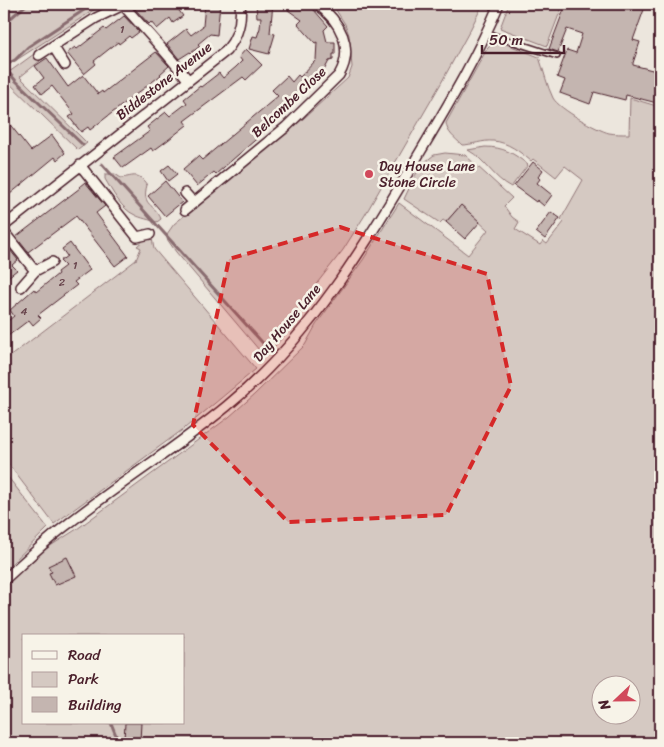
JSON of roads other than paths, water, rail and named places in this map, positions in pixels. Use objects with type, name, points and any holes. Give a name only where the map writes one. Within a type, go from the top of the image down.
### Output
[{"type":"street","name":"Biddestone Avenue","points":[[4,226],[222,54],[233,42],[240,25],[240,4]]},
{"type":"street","name":"Belcombe Close","points":[[185,210],[286,127],[339,75],[345,60],[344,36],[332,16],[317,4]]},
{"type":"street","name":"Day House Lane","points":[[4,580],[38,548],[69,523],[227,406],[276,361],[336,285],[369,237],[457,90],[499,4]]},
{"type":"street","points":[[39,55],[96,18],[123,5],[148,35],[158,43],[188,80]]},
{"type":"street","points":[[53,46],[65,65]]},
{"type":"street","points":[[80,165],[135,240],[150,234]]},
{"type":"street","points":[[185,193],[194,203]]},
{"type":"street","points":[[4,232],[35,271]]},
{"type":"street","points":[[21,287],[35,271],[52,262]]},
{"type":"lane","points":[[486,33],[557,56]]},
{"type":"waterway","points":[[5,23],[27,4]]},
{"type":"waterway","points":[[4,65],[15,60],[28,47],[93,4]]},
{"type":"waterway","points":[[4,67],[16,81],[83,145]]},
{"type":"waterway","points":[[102,164],[269,350]]},
{"type":"waterway","points":[[111,724],[119,743]]},
{"type":"place","name":"Day House Lane Stone Circle","points":[[369,174]]}]
